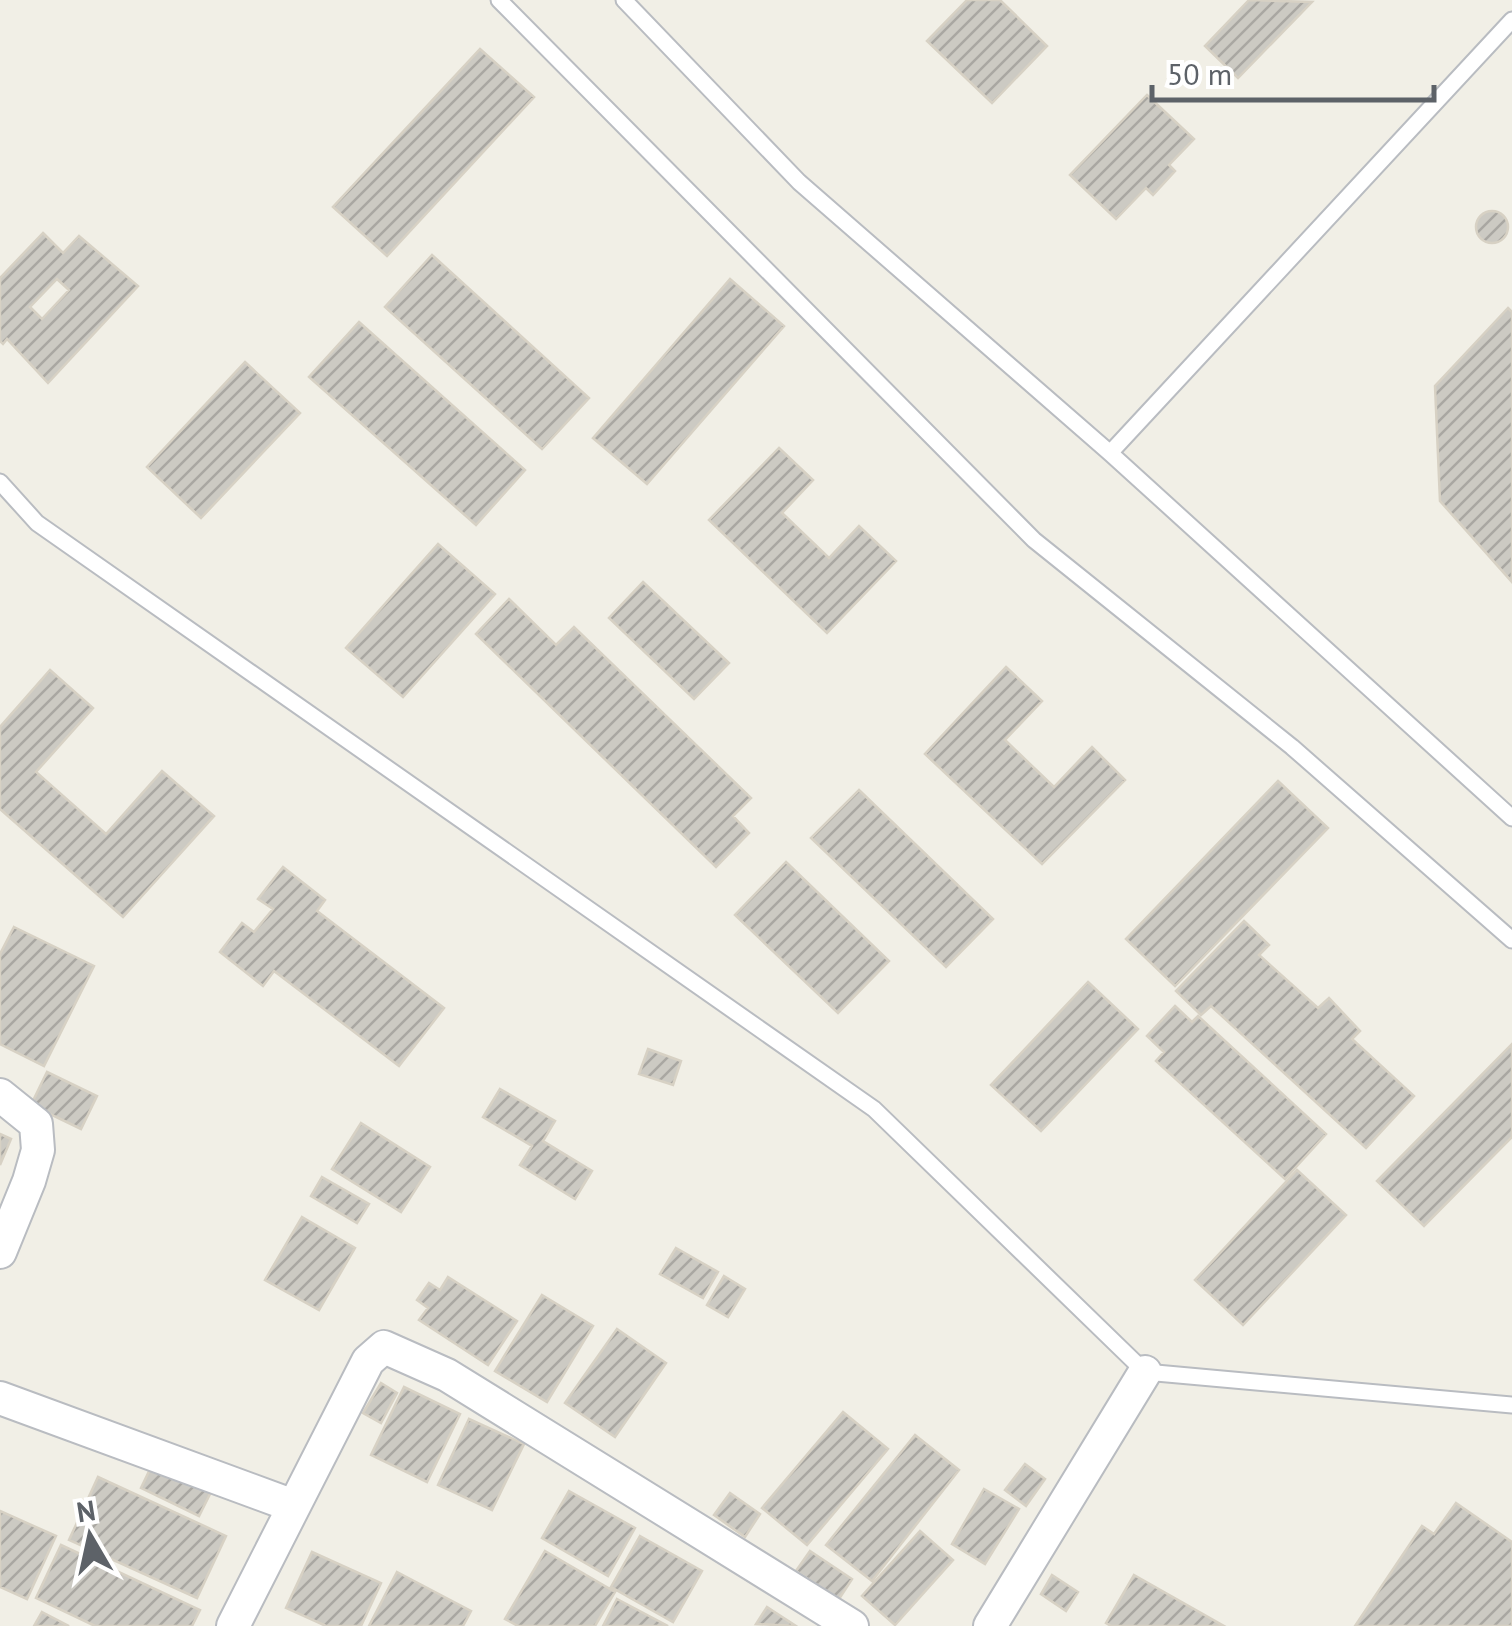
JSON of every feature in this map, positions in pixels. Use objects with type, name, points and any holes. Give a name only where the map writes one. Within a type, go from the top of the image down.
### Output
[{"type":"street","points":[[0,1095],[36,1124],[38,1150],[0,1252]]},
{"type":"street","points":[[233,1626],[291,1505],[368,1361],[384,1347],[448,1375],[852,1626]]},
{"type":"street","points":[[990,1626],[1145,1372]]},
{"type":"street","points":[[0,1398],[291,1505]]},
{"type":"lane","points":[[499,0],[1034,540],[1292,748],[1512,940]]},
{"type":"lane","points":[[624,0],[800,182],[1110,453],[1512,818]]},
{"type":"lane","points":[[1110,453],[1512,20]]},
{"type":"lane","points":[[0,482],[38,523],[874,1109],[1145,1372],[1512,1405]]},
{"type":"building","points":[[967,0],[1000,0],[1047,46],[992,103],[927,41]]},
{"type":"building","points":[[1249,0],[1312,2],[1238,78],[1205,46]]},
{"type":"building","points":[[480,49],[534,97],[387,256],[333,207]]},
{"type":"building","points":[[1147,95],[1194,139],[1169,165],[1175,171],[1153,195],[1146,188],[1116,219],[1070,175]]},
{"type":"building","points":[[1492,211],[1503,216],[1508,227],[1503,238],[1492,243],[1481,238],[1476,227],[1481,216]]},
{"type":"building","points":[[43,233],[63,253],[79,236],[138,286],[48,383],[7,339],[3,344],[0,341],[0,278]],"holes":[[[57,279],[69,290],[42,319],[30,307]]]},
{"type":"building","points":[[432,255],[589,398],[542,449],[385,307]]},
{"type":"building","points":[[730,279],[784,326],[647,484],[593,438]]},
{"type":"building","points":[[1508,308],[1512,312],[1512,582],[1440,501],[1435,386]]},
{"type":"building","points":[[359,322],[525,470],[476,525],[309,377]]},
{"type":"building","points":[[245,362],[300,413],[201,518],[147,467]]},
{"type":"building","points":[[779,448],[813,480],[782,513],[829,558],[859,526],[896,561],[827,633],[709,520]]},
{"type":"building","points":[[438,544],[495,594],[403,697],[346,648]]},
{"type":"building","points":[[643,582],[729,663],[694,699],[609,618]]},
{"type":"building","points":[[509,599],[556,645],[574,627],[751,798],[733,816],[749,833],[716,867],[476,634]]},
{"type":"building","points":[[1006,667],[1042,701],[1005,740],[1054,787],[1092,747],[1125,780],[1042,864],[925,754]]},
{"type":"building","points":[[50,670],[93,708],[36,772],[106,834],[162,771],[214,816],[123,917],[0,809],[0,727]]},
{"type":"building","points":[[1278,781],[1328,828],[1175,986],[1126,939]]},
{"type":"building","points":[[859,790],[993,919],[946,967],[811,838]]},
{"type":"building","points":[[786,862],[889,961],[838,1013],[735,915]]},
{"type":"building","points":[[283,867],[325,900],[317,911],[444,1008],[399,1066],[274,971],[263,986],[220,952],[242,923],[254,932],[273,909],[258,899]]},
{"type":"building","points":[[1244,921],[1269,945],[1259,955],[1318,1008],[1329,998],[1360,1031],[1352,1039],[1414,1096],[1366,1148],[1211,1006],[1201,1015],[1176,991]]},
{"type":"building","points":[[14,927],[94,966],[44,1066],[0,1044],[0,954]]},
{"type":"building","points":[[1088,982],[1138,1029],[1041,1131],[991,1085]]},
{"type":"building","points":[[1175,1006],[1192,1022],[1198,1016],[1326,1134],[1285,1179],[1156,1061],[1164,1052],[1147,1036]]},
{"type":"building","points":[[1512,1044],[1512,1137],[1424,1226],[1377,1181]]},
{"type":"building","points":[[648,1049],[681,1061],[673,1085],[639,1074]]},
{"type":"building","points":[[47,1072],[97,1096],[81,1129],[31,1105]]},
{"type":"building","points":[[500,1089],[555,1121],[543,1141],[592,1171],[575,1199],[520,1165],[532,1146],[483,1117]]},
{"type":"building","points":[[361,1123],[430,1167],[401,1212],[332,1169]]},
{"type":"building","points":[[0,1134],[11,1139],[0,1165]]},
{"type":"building","points":[[1297,1170],[1346,1215],[1243,1325],[1195,1280]]},
{"type":"building","points":[[322,1177],[369,1204],[357,1223],[311,1196]]},
{"type":"building","points":[[302,1217],[355,1248],[319,1310],[265,1280]]},
{"type":"building","points":[[676,1248],[718,1272],[703,1298],[660,1274]]},
{"type":"building","points":[[724,1276],[745,1289],[728,1317],[707,1305]]},
{"type":"building","points":[[448,1277],[517,1321],[488,1365],[419,1320],[428,1308],[417,1300],[429,1283],[440,1290]]},
{"type":"building","points":[[542,1295],[593,1326],[547,1402],[495,1371]]},
{"type":"building","points":[[617,1329],[666,1363],[615,1437],[565,1403]]},
{"type":"building","points":[[381,1383],[397,1393],[381,1423],[363,1413]]},
{"type":"building","points":[[404,1387],[460,1414],[427,1482],[371,1455]]},
{"type":"building","points":[[843,1412],[888,1449],[807,1545],[762,1508]]},
{"type":"building","points":[[469,1419],[524,1444],[492,1510],[438,1485]]},
{"type":"building","points":[[915,1435],[959,1470],[872,1581],[826,1545]]},
{"type":"building","points":[[153,1463],[211,1492],[199,1516],[141,1488]]},
{"type":"building","points":[[1025,1464],[1045,1479],[1026,1506],[1005,1490]]},
{"type":"building","points":[[98,1477],[226,1536],[197,1598],[69,1540]]},
{"type":"building","points":[[984,1489],[1019,1509],[985,1564],[952,1544]]},
{"type":"building","points":[[569,1491],[635,1528],[608,1576],[542,1538]]},
{"type":"building","points":[[730,1493],[760,1514],[745,1537],[714,1515]]},
{"type":"building","points":[[1456,1503],[1512,1542],[1512,1626],[1355,1626],[1422,1526],[1434,1534]]},
{"type":"building","points":[[0,1511],[56,1536],[27,1599],[0,1587]]},
{"type":"building","points":[[920,1531],[953,1560],[895,1625],[862,1596]]},
{"type":"building","points":[[640,1536],[702,1571],[673,1622],[611,1587]]},
{"type":"building","points":[[61,1545],[200,1610],[192,1626],[95,1626],[36,1598]]},
{"type":"building","points":[[545,1551],[615,1592],[595,1626],[518,1626],[505,1619]]},
{"type":"building","points":[[810,1551],[852,1579],[839,1599],[796,1571]]},
{"type":"building","points":[[312,1552],[381,1583],[361,1626],[326,1626],[286,1608]]},
{"type":"building","points":[[397,1572],[471,1611],[463,1626],[369,1626]]},
{"type":"building","points":[[1052,1575],[1078,1592],[1066,1611],[1041,1594]]},
{"type":"building","points":[[1134,1575],[1224,1626],[1111,1626],[1106,1623]]},
{"type":"building","points":[[617,1599],[668,1626],[603,1626]]},
{"type":"building","points":[[767,1607],[796,1626],[756,1624]]},
{"type":"building","points":[[42,1612],[69,1626],[34,1626]]}]
